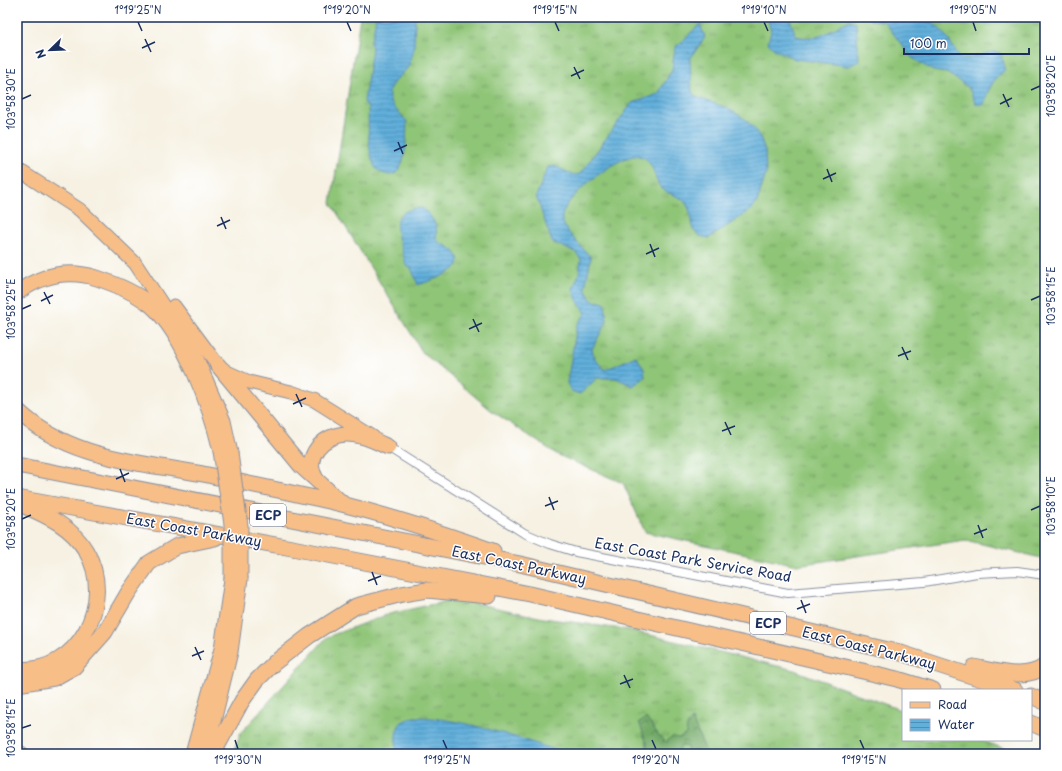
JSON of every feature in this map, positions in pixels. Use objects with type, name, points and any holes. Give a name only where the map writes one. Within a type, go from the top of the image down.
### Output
[{"type":"highway","points":[[17,293],[29,284],[48,276],[69,273],[89,276],[109,282],[151,305],[166,323],[180,344],[192,369],[226,452],[236,579],[222,649],[193,754]]},
{"type":"highway","points":[[217,364],[282,444],[319,485],[344,505]]},
{"type":"highway","points":[[17,410],[36,426],[54,438],[95,454],[344,505],[428,529],[493,551],[520,564]]},
{"type":"highway","points":[[319,485],[314,476],[310,463],[315,451],[326,441],[347,434],[362,436],[388,447]]},
{"type":"highway","name":"East Coast Parkway","points":[[17,465],[520,564],[901,654],[1012,689]]},
{"type":"highway","name":"East Coast Parkway","points":[[17,498],[530,594],[897,679],[930,689]]},
{"type":"highway","points":[[17,502],[63,525],[74,535],[86,551],[98,584],[97,603],[91,620],[85,632],[73,648],[60,660],[41,668],[17,669]]},
{"type":"highway","points":[[17,684],[54,678],[74,667],[105,632],[128,593],[149,563],[177,546],[226,536]]},
{"type":"highway","points":[[213,754],[242,701],[256,680],[274,663],[309,636],[356,606],[402,594],[427,590],[500,597],[530,594]]},
{"type":"highway","points":[[901,654],[1009,674],[1030,672],[1045,666]]},
{"type":"highway","points":[[1032,696],[1045,702]]},
{"type":"highway","points":[[1032,723],[1045,729]]},
{"type":"highway","points":[[17,751],[21,754]]},
{"type":"main road","points":[[17,169],[80,210],[136,263],[173,304],[217,364],[237,378],[314,400],[388,447]]},
{"type":"main road","points":[[136,263],[196,356],[224,421],[226,452]]},
{"type":"main road","points":[[206,754],[231,652],[236,579]]},
{"type":"street","name":"East Coast Park Service Road","points":[[388,447],[524,533],[550,544],[576,552],[788,593],[924,582],[977,573],[1017,571],[1045,575]]},
{"type":"green space","points":[[360,17],[1045,17],[1045,559],[965,540],[797,565],[645,532],[623,483],[558,455],[492,411],[423,353],[331,203]]},
{"type":"green space","points":[[456,599],[543,618],[629,630],[794,670],[902,711],[902,741],[984,741],[1018,754],[233,754],[240,734],[327,637],[389,614]]},
{"type":"green space","points":[[646,718],[661,738],[666,742],[672,737],[680,738],[686,734],[687,726],[692,719],[707,754],[688,754],[687,746],[681,746],[678,752],[666,751],[666,754],[642,754],[647,750],[647,744],[639,722]]},
{"type":"water","points":[[376,17],[415,17],[411,61],[405,71],[394,82],[389,90],[391,104],[407,122],[406,146],[402,164],[398,171],[393,175],[382,173],[377,170],[374,165],[369,143],[368,107],[364,102],[372,48],[370,42]]},
{"type":"water","points":[[767,17],[789,17],[796,36],[805,37],[819,36],[850,20],[856,23],[859,61],[849,66],[795,59],[774,49],[768,43],[771,31]]},
{"type":"water","points":[[868,17],[891,17],[894,19],[917,17],[926,19],[941,30],[948,38],[960,58],[965,59],[999,52],[1004,63],[1004,71],[991,86],[984,105],[976,104],[968,87],[947,73],[933,71],[911,57],[884,21],[871,20]]},
{"type":"water","points":[[700,24],[705,37],[690,59],[692,92],[696,97],[727,108],[745,119],[754,128],[761,139],[765,151],[766,174],[757,202],[751,210],[709,238],[700,236],[693,230],[690,212],[685,202],[679,197],[661,188],[648,161],[640,156],[632,156],[608,168],[595,177],[572,198],[565,208],[562,217],[563,222],[569,233],[591,258],[585,288],[591,300],[605,303],[607,321],[592,349],[595,359],[605,370],[636,356],[644,369],[645,377],[633,386],[616,378],[597,378],[580,394],[571,391],[567,383],[577,325],[586,313],[577,300],[573,289],[579,274],[581,259],[575,252],[552,242],[536,196],[548,167],[556,167],[576,175],[580,174],[632,103],[658,94],[672,70],[675,48]]},
{"type":"water","points":[[422,208],[434,221],[437,233],[436,237],[439,243],[447,246],[453,251],[457,255],[459,261],[457,266],[452,270],[438,278],[418,285],[411,268],[406,266],[398,238],[397,221],[401,215],[409,210]]},
{"type":"water","points":[[413,717],[451,721],[492,730],[568,754],[399,754],[396,743],[397,730],[402,722]]}]
